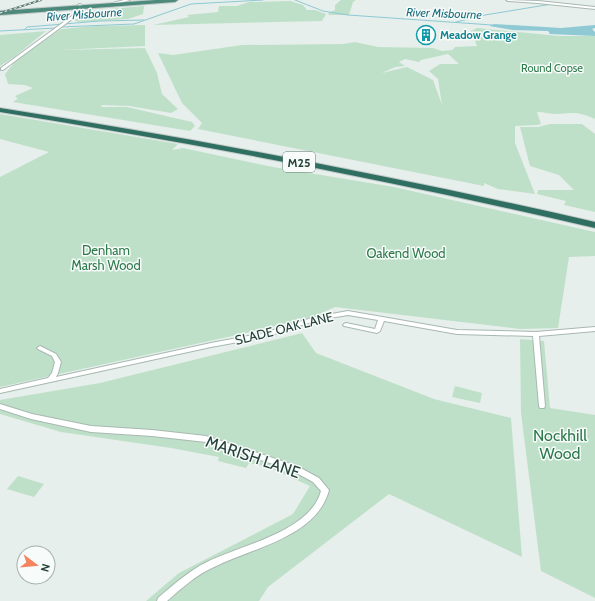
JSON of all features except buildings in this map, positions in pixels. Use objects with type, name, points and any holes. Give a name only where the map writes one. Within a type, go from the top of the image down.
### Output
[{"type":"highway","points":[[0,10],[80,7],[151,0]]},
{"type":"highway","points":[[0,13],[175,0]]},
{"type":"highway","name":"M25","points":[[0,105],[235,144],[459,188],[595,218]]},
{"type":"highway","name":"M25","points":[[0,110],[140,133],[314,165],[595,225]]},
{"type":"street","points":[[115,3],[128,0]]},
{"type":"street","points":[[508,0],[595,8]]},
{"type":"street","points":[[2,69],[82,10],[80,7]]},
{"type":"street","name":"SLADE OAK LANE","points":[[0,392],[211,345],[265,335],[318,318],[348,313],[457,332],[536,334],[595,329]]},
{"type":"street","points":[[346,325],[378,331],[382,319]]},
{"type":"street","points":[[536,334],[542,406]]},
{"type":"street","points":[[40,348],[54,355],[58,362],[55,373],[50,380]]},
{"type":"street","name":"MARISH LANE","points":[[0,406],[31,416],[91,429],[152,433],[206,439],[294,468],[316,480],[325,490],[321,502],[311,515],[292,528],[254,547],[210,565],[174,590],[162,601]]},
{"type":"green space","points":[[341,0],[356,0],[353,2],[349,15],[329,15],[328,13],[335,10],[335,5]]},
{"type":"green space","points":[[290,1],[303,5],[307,10],[315,10],[326,14],[322,21],[153,25],[189,17],[187,15],[218,12],[219,6],[237,6],[249,2]]},
{"type":"green space","points":[[144,6],[143,14],[128,19],[79,22],[74,20],[88,11]]},
{"type":"green space","points":[[145,25],[145,46],[59,50],[145,48],[157,73],[162,94],[178,109],[171,113],[129,106],[102,105],[101,107],[127,107],[192,122],[195,126],[190,131],[13,102],[17,99],[90,107],[18,99],[15,96],[33,88],[25,85],[8,84],[5,74],[14,63],[28,51],[61,29],[95,26]]},
{"type":"green space","name":"Round Copse","points":[[477,28],[559,36],[595,36],[595,119],[576,113],[557,114],[537,112],[541,124],[515,126],[515,143],[535,194],[498,189],[484,183],[484,186],[198,129],[202,123],[182,103],[158,53],[173,55],[242,45],[343,44],[355,42],[378,47],[433,48],[442,51],[452,50],[455,47],[477,46],[471,31]],"holes":[[[448,54],[459,64],[440,64],[429,71],[438,79],[442,105],[433,80],[407,67],[382,73],[395,67],[405,66],[399,62],[405,59],[419,62],[421,60]]]},
{"type":"green space","points":[[46,31],[14,57],[0,66],[0,35]]},
{"type":"green space","name":"Denham Marsh Wood","points":[[0,114],[178,144],[172,150],[183,148],[273,167],[394,187],[595,232],[595,256],[569,257],[558,328],[520,329],[335,307],[315,316],[264,329],[0,387],[0,177],[49,152],[0,139]]},
{"type":"green space","points":[[550,124],[582,124],[595,134],[595,212],[564,205],[566,201],[537,194],[538,190],[574,190],[559,175],[530,166],[520,127],[538,127]]},
{"type":"green space","points":[[302,333],[316,353],[434,399],[511,418],[522,557],[389,494],[268,587],[259,601],[146,601],[179,573],[293,514],[310,486],[268,467],[249,463],[246,468],[218,461],[219,457],[171,448],[61,432],[0,414],[0,400],[100,383]]},
{"type":"green space","name":"Nockhill Wood","points":[[520,339],[544,341],[550,408],[595,415],[595,598],[541,571],[521,413]]},
{"type":"green space","points":[[455,386],[482,393],[480,403],[452,397]]},
{"type":"green space","points":[[18,476],[44,484],[34,497],[7,489]]},
{"type":"water","points":[[494,24],[561,28],[595,25],[595,28],[592,29],[595,32],[595,36],[550,34],[548,31],[513,30],[489,26]]},
{"type":"waterway","name":"River Misbourne","points":[[60,27],[134,24],[191,4],[263,0]]},
{"type":"waterway","name":"River Misbourne","points":[[295,0],[323,11],[348,15],[492,25]]},
{"type":"waterway","points":[[456,22],[485,15],[552,4]]},
{"type":"waterway","name":"River Misbourne","points":[[24,30],[27,27],[100,21],[144,20]]},
{"type":"waterway","name":"River Misbourne","points":[[24,30],[57,28]]},
{"type":"waterway","name":"River Misbourne","points":[[0,31],[24,30]]},
{"type":"railway","points":[[0,13],[41,0]]},
{"type":"place","name":"Meadow Grange","points":[[426,35]]},
{"type":"park label","name":"Oakend Wood","points":[[406,253]]}]
